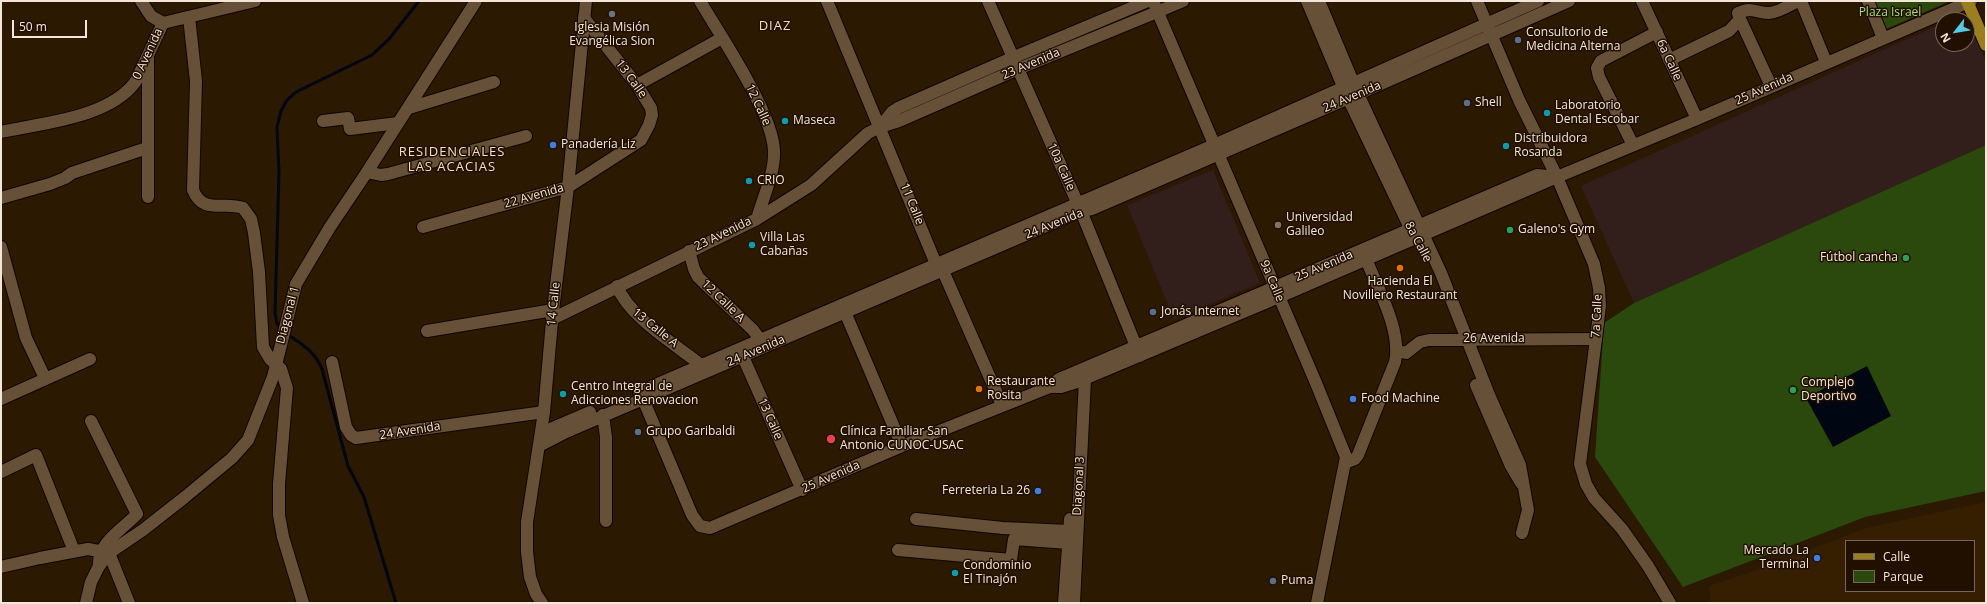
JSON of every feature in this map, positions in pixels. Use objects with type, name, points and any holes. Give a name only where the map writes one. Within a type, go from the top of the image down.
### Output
[{"type":"main road","points":[[1970,1],[1986,28]]},
{"type":"main road","points":[[1970,1],[1986,45]]},
{"type":"street","points":[[142,1],[152,16],[163,23]]},
{"type":"street","name":"0 Avenida","points":[[1,132],[51,123],[119,99],[130,90],[148,58],[163,23],[255,1]]},
{"type":"street","name":"Diagonal 1","points":[[86,603],[91,582],[105,552],[143,530],[232,458],[243,446],[252,432],[276,364],[294,288],[308,261],[409,108],[476,1]]},
{"type":"street","name":"14 Calle","points":[[542,603],[536,594],[530,577],[527,552],[527,522],[544,412],[586,1]]},
{"type":"street","name":"12 Calle","points":[[700,1],[757,102],[773,142],[773,165],[757,218]]},
{"type":"street","name":"11 Calle","points":[[827,1],[940,267],[1002,405]]},
{"type":"street","name":"10a Calle","points":[[988,1],[1079,207],[1138,351]]},
{"type":"street","name":"23 Avenida","points":[[880,127],[892,112],[898,108],[1148,1]]},
{"type":"street","name":"23 Avenida","points":[[426,331],[553,315],[617,286],[757,218],[811,185],[868,134],[880,127],[898,121],[1018,69],[1155,6],[1183,1]]},
{"type":"street","name":"8a Calle","points":[[1307,1],[1418,232],[1496,420],[1511,466],[1523,486],[1528,510],[1522,533]]},
{"type":"street","name":"8a Calle","points":[[1319,1],[1351,91]]},
{"type":"street","name":"7a Calle","points":[[1477,1],[1519,100],[1557,177],[1594,264],[1599,288],[1600,306],[1580,464],[1586,484],[1594,498],[1622,529],[1648,566],[1670,603]]},
{"type":"street","name":"24 Avenida","points":[[1351,91],[1486,24],[1538,1]]},
{"type":"street","name":"24 Avenida","points":[[539,446],[566,432],[642,399],[763,343],[1351,91],[1492,36],[1569,1]]},
{"type":"street","name":"6a Calle","points":[[1642,1],[1697,119]]},
{"type":"street","points":[[1771,86],[1738,13],[1753,9],[1769,13],[1799,1],[1826,62]]},
{"type":"street","points":[[1868,1],[1883,38]]},
{"type":"street","name":"25 Avenida","points":[[1277,292],[1366,259],[1536,175],[1557,177],[1697,119],[1970,1]]},
{"type":"street","name":"9a Calle","points":[[1155,6],[1341,442],[1346,457],[1317,603]]},
{"type":"street","points":[[189,17],[196,81],[192,190],[197,200],[205,205],[240,207],[248,213],[253,226],[259,272],[263,347],[266,355],[284,374],[288,394],[279,484],[279,515],[299,602]]},
{"type":"street","name":"13 Calle","points":[[584,18],[637,85],[652,112],[649,125]]},
{"type":"street","points":[[1669,60],[1729,30],[1740,19]]},
{"type":"street","points":[[1633,145],[1599,77],[1597,68],[1601,61],[1657,32]]},
{"type":"street","points":[[637,85],[722,38]]},
{"type":"street","points":[[148,58],[148,197]]},
{"type":"street","points":[[409,108],[494,82]]},
{"type":"street","points":[[323,121],[348,118],[350,129],[398,123]]},
{"type":"street","name":"22 Avenida","points":[[423,227],[568,187],[638,143],[643,138],[649,125]]},
{"type":"street","points":[[367,172],[381,175],[388,174],[526,136]]},
{"type":"street","points":[[1,198],[50,184],[65,178],[72,173],[147,148]]},
{"type":"street","name":"25 Avenida","points":[[642,399],[692,516],[700,526],[710,528],[902,446],[1050,387],[1059,379],[1079,376],[1418,232]]},
{"type":"street","points":[[1,247],[24,331],[45,378]]},
{"type":"street","name":"12 Calle A","points":[[689,251],[698,277],[763,343]]},
{"type":"street","points":[[1345,463],[1350,462],[1358,456],[1396,357],[1393,327],[1366,259]]},
{"type":"street","name":"13 Calle A","points":[[617,286],[624,301],[634,312],[701,365]]},
{"type":"street","points":[[844,309],[902,446]]},
{"type":"street","name":"26 Avenida","points":[[1396,357],[1406,353],[1424,340],[1596,338]]},
{"type":"street","name":"13 Calle","points":[[741,353],[802,490]]},
{"type":"street","name":"24 Avenida","points":[[541,433],[701,365],[741,353]]},
{"type":"street","points":[[1,399],[90,359]]},
{"type":"street","name":"24 Avenida","points":[[332,362],[346,427],[351,435],[356,438],[544,412]]},
{"type":"street","name":"Diagonal 3","points":[[1064,603],[1079,376]]},
{"type":"street","name":"Diagonal 3","points":[[1074,603],[1079,376]]},
{"type":"street","points":[[603,415],[606,437],[606,521]]},
{"type":"street","points":[[92,421],[137,514],[109,540],[105,552],[129,603]]},
{"type":"street","points":[[1,472],[36,455],[74,551]]},
{"type":"street","points":[[916,519],[1010,528],[1068,537]]},
{"type":"street","points":[[898,550],[1011,560],[1014,539],[1068,537]]},
{"type":"street","points":[[1,567],[74,551],[93,549],[105,552]]},
{"type":"shaded area","points":[[1935,27],[1935,52],[1975,52],[1975,37],[1986,61],[1986,145],[1634,303],[1581,186]]},
{"type":"shaded area","points":[[1213,170],[1260,283],[1174,319],[1127,205]]},
{"type":"shaded area","points":[[1867,366],[1891,416],[1833,447],[1806,398]]},
{"type":"shaded area","name":"Mercado La Terminal","points":[[1986,502],[1986,603],[1711,603],[1709,586],[1745,574],[1866,528]]},
{"type":"green space","name":"Plaza Israel","points":[[1871,1],[1950,1],[1884,30]]},
{"type":"green space","name":"Complejo Deportivo","points":[[1986,145],[1986,491],[1865,517],[1683,587],[1595,457],[1604,323],[1634,303]]},
{"type":"waterway","points":[[281,330],[277,323],[275,313],[279,172],[277,127],[281,111],[287,100],[296,92],[372,55],[389,39],[419,1]]},
{"type":"waterway","points":[[286,333],[311,352],[319,362],[322,369],[348,466],[364,497],[396,603]]},
{"type":"place","name":"Iglesia Misión Evangélica Sion","points":[[612,14]]},
{"type":"place","name":"Consultorio de Medicina Alterna","points":[[1518,40]]},
{"type":"place","name":"Shell","points":[[1467,103]]},
{"type":"place","name":"Laboratorio Dental Escobar","points":[[1547,113]]},
{"type":"place","name":"Maseca","points":[[785,121]]},
{"type":"place","name":"Panadería Liz","points":[[553,145]]},
{"type":"place","name":"Distribuidora Rosanda","points":[[1506,146]]},
{"type":"place","name":"CRIO","points":[[749,181]]},
{"type":"place","name":"Universidad Galileo","points":[[1278,225]]},
{"type":"place","name":"Galeno's Gym","points":[[1510,230]]},
{"type":"place","name":"Villa Las Cabañas","points":[[752,245]]},
{"type":"place","name":"Fútbol cancha","points":[[1906,258]]},
{"type":"place","name":"Hacienda El Novillero Restaurant","points":[[1400,268]]},
{"type":"place","name":"Jonás Internet","points":[[1153,312]]},
{"type":"place","name":"Restaurante Rosita","points":[[979,389]]},
{"type":"place","name":"Complejo Deportivo","points":[[1793,390]]},
{"type":"place","name":"Centro Integral de Adicciones Renovacion","points":[[563,394]]},
{"type":"place","name":"Food Machine","points":[[1353,399]]},
{"type":"place","name":"Grupo Garibaldi","points":[[638,432]]},
{"type":"place","name":"Clínica Familiar San Antonio CUNOC-USAC","points":[[831,439]]},
{"type":"place","name":"Ferreteria La 26","points":[[1038,491]]},
{"type":"place","name":"Mercado La Terminal","points":[[1817,558]]},
{"type":"place","name":"Condominio El Tinajón","points":[[955,573]]},
{"type":"place","name":"Puma","points":[[1273,581]]},
{"type":"district","name":"DIAZ","points":[[775,26]]},
{"type":"district","name":"RESIDENCIALES LAS ACACIAS","points":[[452,160]]}]
